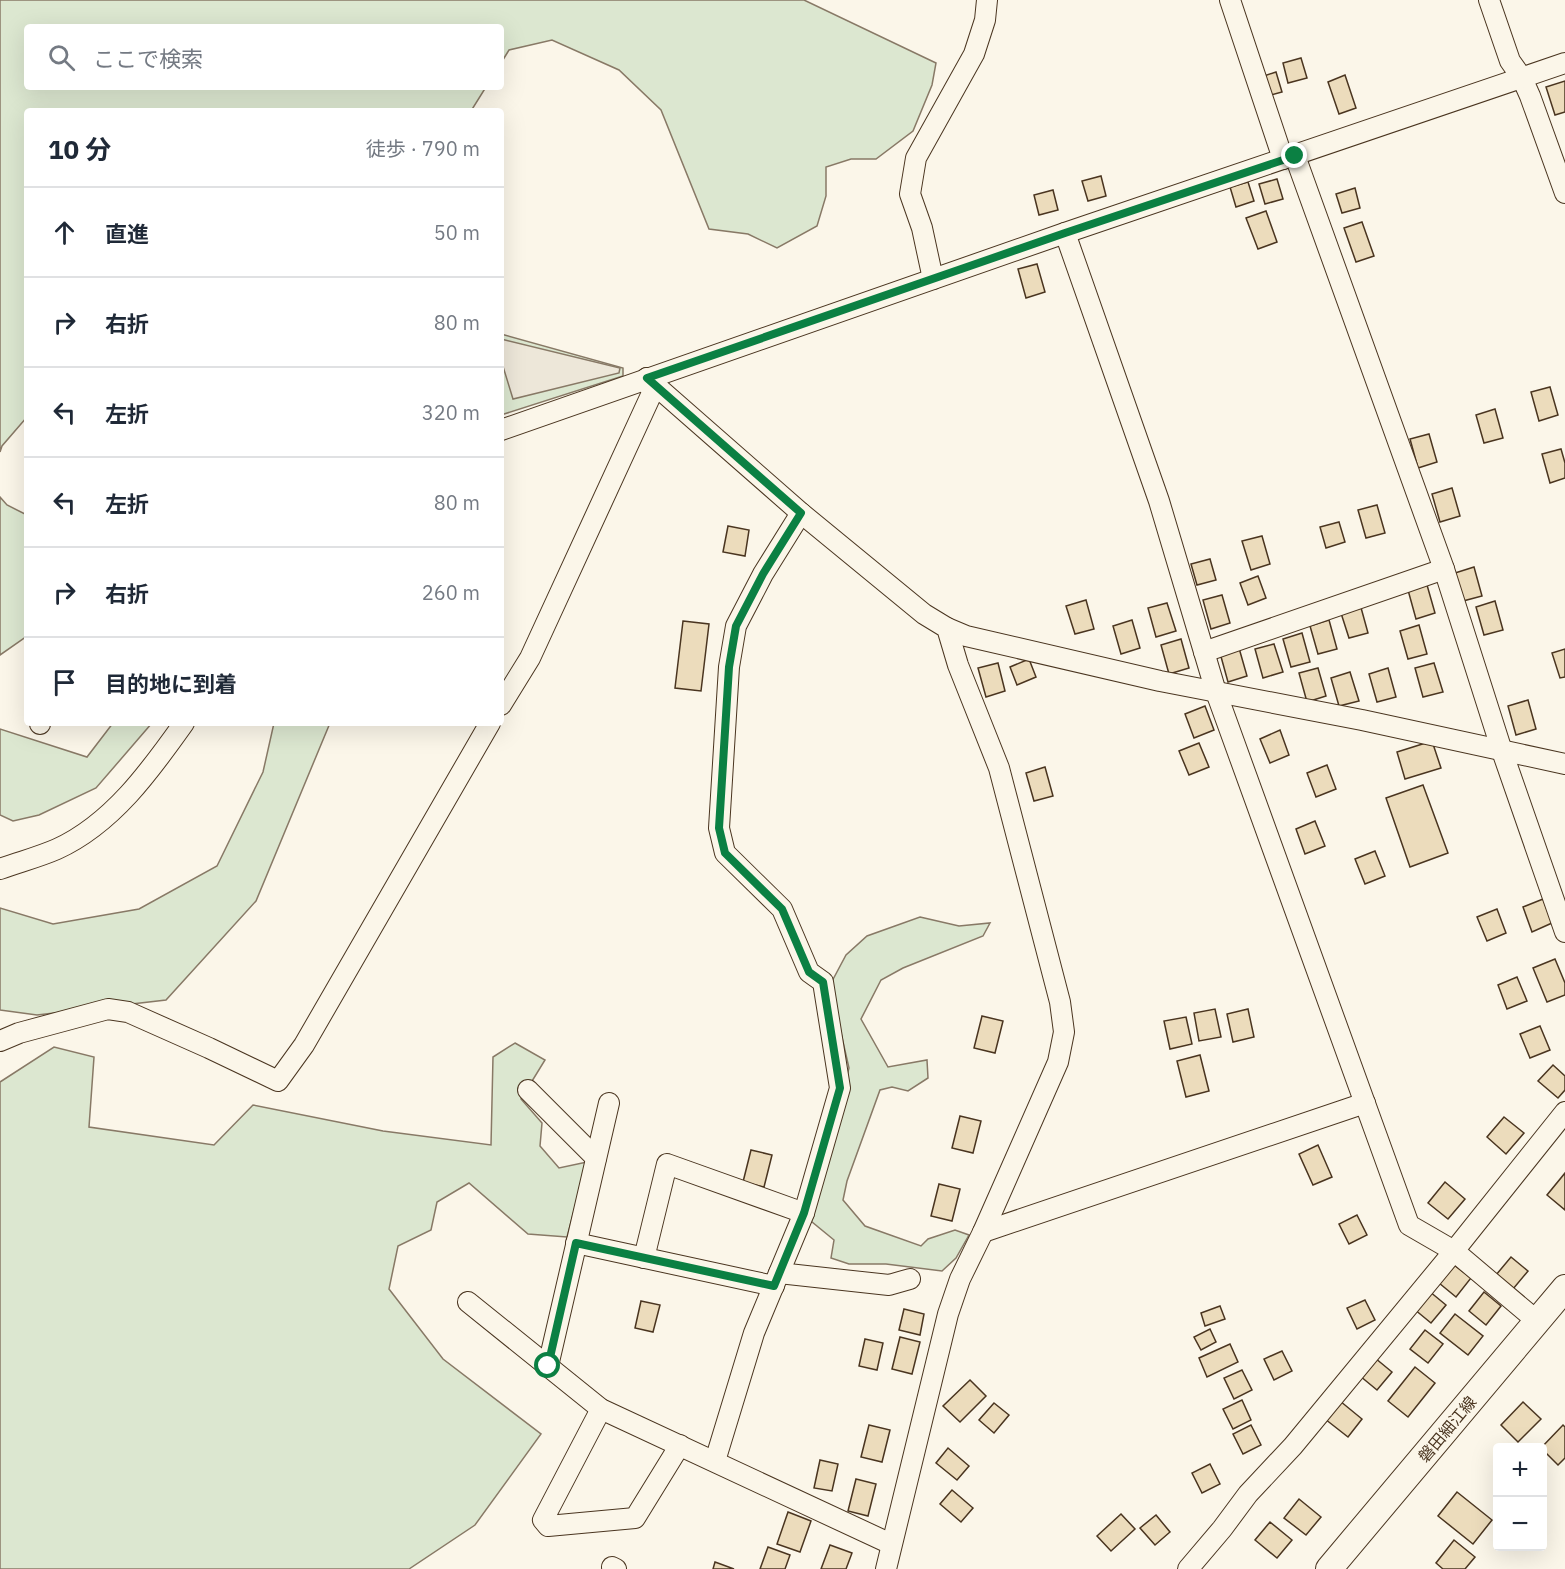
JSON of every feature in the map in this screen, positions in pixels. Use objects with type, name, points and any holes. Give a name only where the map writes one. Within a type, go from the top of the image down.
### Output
[{"type":"main road","name":"磐田細江線","points":[[1329,1569],[1565,1288]]},
{"type":"street","points":[[933,279],[922,228],[910,194],[916,158],[974,54],[985,20],[987,0]]},
{"type":"street","points":[[1230,0],[1444,569],[1502,751],[1565,932]]},
{"type":"street","points":[[1489,0],[1510,61],[1522,78],[1565,193]]},
{"type":"street","points":[[504,429],[1065,233],[1565,63]]},
{"type":"street","points":[[1065,233],[1159,501],[1216,692],[1408,1225],[1454,1251],[1537,1321]]},
{"type":"street","points":[[647,378],[801,513],[924,614],[966,636],[1160,681],[1362,720],[1565,764]]},
{"type":"street","points":[[504,700],[530,658],[652,393],[647,378]]},
{"type":"street","points":[[715,1461],[754,1333],[804,1213],[840,1088],[823,982],[809,972],[782,909],[725,853],[719,828],[729,667],[736,626],[763,574],[801,513]]},
{"type":"street","points":[[1204,652],[1444,569]]},
{"type":"street","points":[[886,1569],[948,1314],[960,1279],[1058,1062],[1064,1032],[1060,1002],[999,768],[958,665],[947,628]]},
{"type":"street","points":[[0,869],[57,849],[90,830],[117,806],[154,766],[182,726]]},
{"type":"street","points":[[0,1041],[19,1033],[108,1009],[128,1012],[278,1082],[304,1045],[488,726]]},
{"type":"street","points":[[528,1090],[596,1158]]},
{"type":"street","points":[[548,1366],[609,1103]]},
{"type":"street","points":[[983,1232],[1365,1103]]},
{"type":"street","points":[[1188,1569],[1248,1494],[1293,1446],[1454,1251],[1565,1112]]},
{"type":"street","points":[[644,1258],[667,1164],[804,1213]]},
{"type":"street","points":[[576,1243],[644,1258],[777,1280],[889,1285],[910,1279]]},
{"type":"street","points":[[468,1302],[601,1408],[891,1544]]},
{"type":"street","points":[[601,1408],[543,1520],[548,1526],[635,1518],[680,1445]]},
{"type":"green space","points":[[0,0],[804,0],[936,63],[932,85],[913,131],[876,159],[851,159],[826,167],[826,196],[817,226],[777,248],[748,234],[709,229],[661,110],[619,70],[552,40],[509,50],[504,58],[504,24],[24,24],[24,90],[484,90],[473,108],[24,108],[24,420],[2,446],[0,452]]},
{"type":"green space","points":[[504,335],[623,368],[623,376],[504,414]]},
{"type":"green space","points":[[0,497],[7,505],[24,514],[24,638],[0,655]]},
{"type":"green space","points":[[111,726],[149,726],[96,788],[39,815],[13,821],[0,815],[0,729],[87,757]]},
{"type":"green space","points":[[273,726],[329,726],[256,901],[166,1000],[37,1015],[0,1010],[0,908],[53,924],[139,909],[217,866],[263,772]]},
{"type":"green space","points":[[920,917],[959,926],[990,923],[983,936],[903,968],[881,980],[861,1019],[888,1067],[927,1060],[928,1078],[908,1091],[892,1087],[880,1090],[847,1181],[843,1200],[865,1226],[921,1246],[928,1239],[955,1230],[969,1235],[956,1258],[942,1271],[886,1264],[849,1264],[831,1258],[834,1240],[806,1217],[821,1175],[849,1068],[830,985],[846,955],[867,936]]},
{"type":"green space","points":[[515,1043],[545,1060],[521,1099],[542,1123],[540,1146],[559,1168],[587,1162],[567,1237],[528,1234],[469,1183],[437,1202],[431,1230],[398,1246],[389,1289],[443,1359],[541,1434],[475,1525],[409,1569],[0,1569],[0,1082],[54,1047],[94,1057],[89,1127],[214,1145],[253,1105],[383,1131],[491,1145],[493,1057]]},
{"type":"shaded area","points":[[504,340],[620,368],[619,373],[513,399],[504,370]]},
{"type":"building","points":[[1301,58],[1307,78],[1288,83],[1283,63]]},
{"type":"building","points":[[1276,72],[1282,92],[1264,97],[1258,78]]},
{"type":"building","points":[[1345,75],[1356,108],[1339,114],[1328,82]]},
{"type":"building","points":[[1565,81],[1565,112],[1555,115],[1546,87]]},
{"type":"building","points":[[1101,176],[1106,196],[1088,201],[1082,181]]},
{"type":"building","points":[[1277,179],[1283,199],[1265,204],[1259,184]]},
{"type":"building","points":[[1248,182],[1254,201],[1236,207],[1230,187]]},
{"type":"building","points":[[1355,188],[1360,208],[1342,213],[1336,194]]},
{"type":"building","points":[[1053,190],[1058,210],[1039,215],[1034,195]]},
{"type":"building","points":[[1266,211],[1277,242],[1258,249],[1246,218]]},
{"type":"building","points":[[1362,222],[1374,256],[1356,262],[1344,228]]},
{"type":"building","points":[[1037,264],[1045,292],[1026,298],[1018,269]]},
{"type":"building","points":[[1550,387],[1558,415],[1539,421],[1531,392]]},
{"type":"building","points":[[1495,409],[1503,438],[1484,443],[1476,415]]},
{"type":"building","points":[[1429,434],[1437,462],[1418,468],[1410,439]]},
{"type":"building","points":[[1561,449],[1565,463],[1565,478],[1550,483],[1542,454]]},
{"type":"building","points":[[1452,488],[1460,516],[1440,522],[1432,494]]},
{"type":"building","points":[[1377,505],[1385,533],[1366,538],[1358,510]]},
{"type":"building","points":[[1339,522],[1345,542],[1326,548],[1320,527]]},
{"type":"building","points":[[728,526],[749,530],[745,556],[723,552]]},
{"type":"building","points":[[1262,536],[1270,564],[1251,570],[1242,541]]},
{"type":"building","points":[[1210,559],[1216,580],[1197,585],[1191,564]]},
{"type":"building","points":[[1474,567],[1482,596],[1463,601],[1455,573]]},
{"type":"building","points":[[1258,576],[1266,598],[1248,605],[1240,583]]},
{"type":"building","points":[[1427,585],[1435,613],[1416,619],[1408,590]]},
{"type":"building","points":[[1222,595],[1230,623],[1211,629],[1203,600]]},
{"type":"building","points":[[1086,600],[1094,629],[1075,634],[1066,606]]},
{"type":"building","points":[[1495,601],[1503,630],[1484,635],[1476,607]]},
{"type":"building","points":[[1167,603],[1176,631],[1156,637],[1148,608]]},
{"type":"building","points":[[1360,604],[1368,633],[1349,638],[1340,610]]},
{"type":"building","points":[[1132,620],[1140,648],[1121,654],[1113,626]]},
{"type":"building","points":[[1329,620],[1337,649],[1318,654],[1310,626]]},
{"type":"building","points":[[683,621],[709,624],[701,691],[675,688]]},
{"type":"building","points":[[1419,625],[1427,654],[1408,659],[1400,631]]},
{"type":"building","points":[[1302,633],[1310,662],[1291,667],[1283,639]]},
{"type":"building","points":[[1181,639],[1189,668],[1169,674],[1161,645]]},
{"type":"building","points":[[1274,644],[1283,672],[1263,678],[1255,649]]},
{"type":"building","points":[[1239,648],[1247,676],[1228,682],[1220,653]]},
{"type":"building","points":[[1565,649],[1565,677],[1560,678],[1552,653]]},
{"type":"building","points":[[1029,659],[1036,677],[1017,685],[1010,667]]},
{"type":"building","points":[[998,663],[1005,691],[986,697],[978,668]]},
{"type":"building","points":[[1434,663],[1443,692],[1423,697],[1415,668]]},
{"type":"building","points":[[1318,668],[1326,696],[1307,702],[1299,673]]},
{"type":"building","points":[[1388,668],[1396,697],[1377,702],[1369,674]]},
{"type":"building","points":[[1350,672],[1359,701],[1339,706],[1331,678]]},
{"type":"building","points":[[1528,700],[1536,729],[1516,735],[1508,706]]},
{"type":"building","points":[[1205,706],[1214,730],[1194,738],[1185,714]]},
{"type":"building","points":[[1280,730],[1289,755],[1270,763],[1260,739]]},
{"type":"building","points":[[1432,741],[1441,768],[1405,779],[1397,752]]},
{"type":"building","points":[[1199,743],[1209,767],[1189,775],[1179,751]]},
{"type":"building","points":[[1327,765],[1336,789],[1316,797],[1307,773]]},
{"type":"building","points":[[1045,767],[1053,796],[1034,801],[1026,773]]},
{"type":"building","points":[[1423,785],[1448,853],[1410,867],[1386,798]]},
{"type":"building","points":[[1315,821],[1325,846],[1305,854],[1296,829]]},
{"type":"building","points":[[1375,851],[1385,876],[1365,884],[1355,859]]},
{"type":"building","points":[[1543,899],[1552,923],[1532,932],[1523,907]]},
{"type":"building","points":[[1497,909],[1506,933],[1487,941],[1477,917]]},
{"type":"building","points":[[1555,959],[1565,983],[1565,995],[1547,1002],[1533,968]]},
{"type":"building","points":[[1517,977],[1527,1001],[1507,1009],[1498,985]]},
{"type":"building","points":[[1215,1009],[1221,1037],[1199,1041],[1194,1013]]},
{"type":"building","points":[[1248,1009],[1254,1037],[1233,1042],[1227,1014]]},
{"type":"building","points":[[982,1016],[1003,1021],[995,1053],[974,1048]]},
{"type":"building","points":[[1186,1017],[1192,1044],[1170,1049],[1164,1021]]},
{"type":"building","points":[[1540,1026],[1550,1050],[1530,1058],[1520,1034]]},
{"type":"building","points":[[1200,1055],[1209,1091],[1186,1097],[1177,1061]]},
{"type":"building","points":[[1553,1065],[1565,1076],[1565,1090],[1558,1098],[1538,1081]]},
{"type":"building","points":[[960,1116],[981,1121],[973,1153],[952,1148]]},
{"type":"building","points":[[1504,1117],[1524,1133],[1506,1154],[1487,1137]]},
{"type":"building","points":[[1318,1145],[1332,1177],[1313,1185],[1299,1154]]},
{"type":"building","points":[[751,1150],[772,1155],[764,1187],[743,1182]]},
{"type":"building","points":[[1565,1173],[1565,1210],[1547,1195]]},
{"type":"building","points":[[1445,1182],[1465,1199],[1448,1219],[1428,1203]]},
{"type":"building","points":[[939,1184],[960,1189],[952,1221],[931,1216]]},
{"type":"building","points":[[1357,1215],[1367,1235],[1349,1244],[1339,1224]]},
{"type":"building","points":[[1511,1257],[1528,1271],[1513,1289],[1496,1275]]},
{"type":"building","points":[[1454,1265],[1471,1278],[1456,1297],[1439,1283]]},
{"type":"building","points":[[1429,1291],[1446,1305],[1431,1323],[1414,1309]]},
{"type":"building","points":[[1484,1292],[1501,1306],[1486,1325],[1469,1311]]},
{"type":"building","points":[[1365,1300],[1375,1320],[1357,1329],[1347,1308]]},
{"type":"building","points":[[641,1301],[660,1305],[653,1332],[635,1328]]},
{"type":"building","points":[[1220,1306],[1225,1319],[1205,1326],[1201,1313]]},
{"type":"building","points":[[904,1309],[924,1314],[920,1335],[899,1330]]},
{"type":"building","points":[[1455,1314],[1483,1336],[1468,1355],[1440,1333]]},
{"type":"building","points":[[1210,1329],[1216,1342],[1201,1350],[1194,1337]]},
{"type":"building","points":[[1425,1330],[1443,1344],[1428,1363],[1410,1349]]},
{"type":"building","points":[[900,1337],[920,1342],[912,1374],[892,1369]]},
{"type":"building","points":[[865,1339],[883,1343],[877,1370],[859,1366]]},
{"type":"building","points":[[1230,1344],[1238,1362],[1207,1377],[1199,1358]]},
{"type":"building","points":[[1282,1351],[1292,1371],[1274,1380],[1264,1359]]},
{"type":"building","points":[[1375,1358],[1392,1372],[1377,1390],[1360,1376]]},
{"type":"building","points":[[1415,1367],[1435,1383],[1408,1417],[1388,1401]]},
{"type":"building","points":[[1242,1370],[1252,1390],[1234,1399],[1224,1378]]},
{"type":"building","points":[[970,1380],[986,1396],[960,1422],[943,1406]]},
{"type":"building","points":[[1242,1400],[1251,1420],[1233,1429],[1223,1409]]},
{"type":"building","points":[[1340,1401],[1362,1419],[1348,1437],[1325,1419]]},
{"type":"building","points":[[1523,1402],[1541,1419],[1518,1442],[1501,1425]]},
{"type":"building","points":[[994,1403],[1009,1415],[994,1433],[979,1420]]},
{"type":"building","points":[[869,1425],[890,1430],[882,1462],[861,1457]]},
{"type":"building","points":[[1251,1425],[1261,1445],[1243,1454],[1233,1434]]},
{"type":"building","points":[[1563,1425],[1565,1427],[1565,1458],[1558,1465],[1547,1454],[1546,1443]]},
{"type":"building","points":[[948,1448],[969,1466],[957,1480],[936,1463]]},
{"type":"building","points":[[820,1460],[838,1464],[832,1491],[814,1488]]},
{"type":"building","points":[[1210,1464],[1220,1484],[1202,1493],[1192,1473]]},
{"type":"building","points":[[856,1479],[876,1484],[868,1516],[848,1511]]},
{"type":"building","points":[[952,1490],[973,1508],[961,1522],[940,1504]]},
{"type":"building","points":[[1457,1492],[1492,1520],[1473,1544],[1438,1516]]},
{"type":"building","points":[[1299,1499],[1321,1517],[1306,1535],[1284,1518]]},
{"type":"building","points":[[788,1512],[811,1521],[800,1552],[777,1544]]},
{"type":"building","points":[[1121,1514],[1135,1529],[1111,1551],[1097,1536]]},
{"type":"building","points":[[1156,1515],[1170,1532],[1155,1545],[1140,1528]]},
{"type":"building","points":[[1270,1522],[1292,1540],[1277,1558],[1255,1540]]},
{"type":"building","points":[[1454,1540],[1475,1557],[1465,1569],[1443,1569],[1436,1563]]},
{"type":"building","points":[[830,1545],[852,1553],[846,1569],[821,1569]]},
{"type":"building","points":[[768,1547],[790,1555],[785,1569],[760,1569]]},
{"type":"building","points":[[715,1562],[734,1569],[713,1569]]},
{"type":"route","points":[[548,1366],[576,1243],[774,1286],[804,1213],[840,1088],[823,982],[809,972],[782,909],[725,853],[719,828],[729,667],[736,626],[763,574],[801,513],[647,378],[1295,156]]}]
